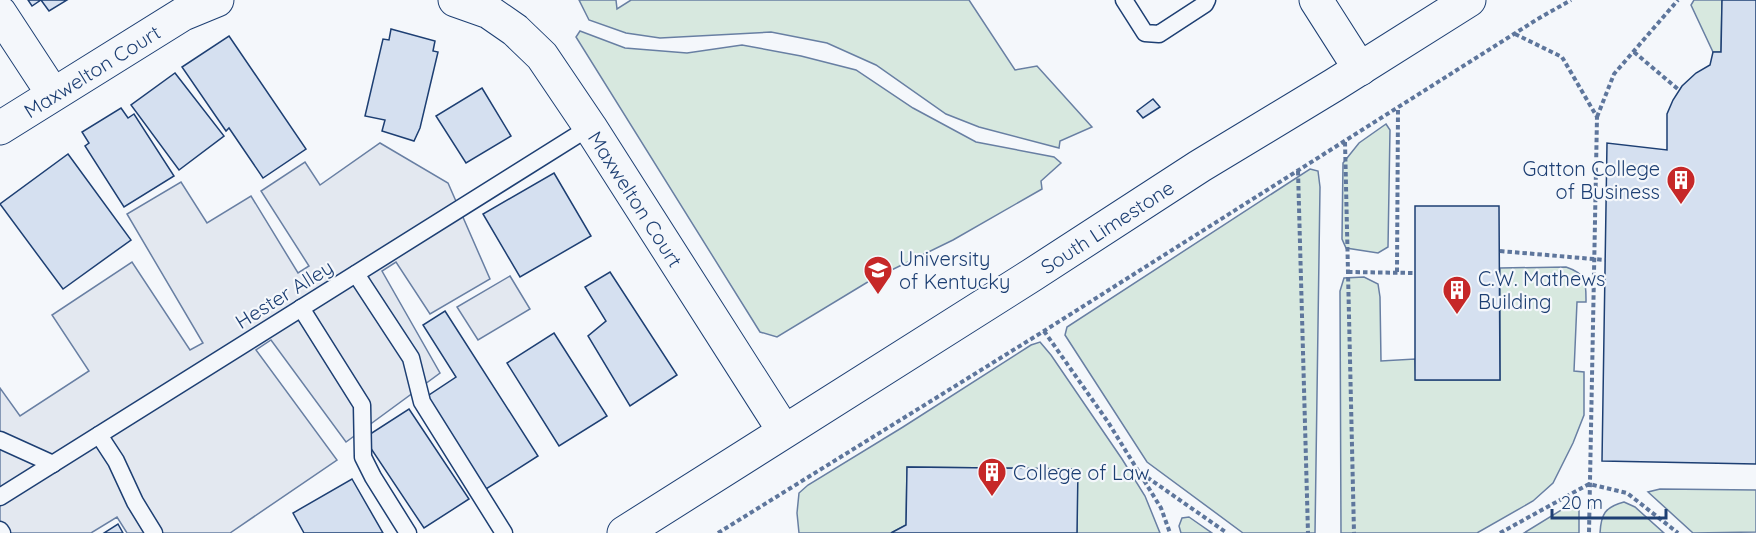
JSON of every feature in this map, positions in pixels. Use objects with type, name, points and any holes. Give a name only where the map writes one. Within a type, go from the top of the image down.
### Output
[{"type":"main road","name":"Maxwelton Court","points":[[0,128],[183,14],[217,0]]},
{"type":"main road","name":"Maxwelton Court","points":[[455,0],[489,12],[515,30],[542,56],[591,127],[784,431]]},
{"type":"main road","points":[[1316,0],[1360,69]]},
{"type":"main road","name":"South Limestone","points":[[624,533],[1200,166],[1469,0]]},
{"type":"main road","points":[[0,13],[53,94]]},
{"type":"lane","points":[[1124,0],[1145,33],[1159,34],[1205,4],[1207,0]]},
{"type":"lane","name":"Hester Alley","points":[[0,497],[591,127]]},
{"type":"lane","points":[[356,274],[411,358],[422,402],[504,533]]},
{"type":"lane","points":[[301,308],[362,405],[363,457],[408,533]]},
{"type":"lane","points":[[99,435],[116,461],[135,502],[154,533]]},
{"type":"lane","points":[[0,440],[53,464]]},
{"type":"path","points":[[718,533],[1571,0]]},
{"type":"path","points":[[1589,533],[1597,117],[1614,74],[1678,0]]},
{"type":"path","points":[[1514,34],[1562,57],[1597,117]]},
{"type":"path","points":[[1634,52],[1679,90]]},
{"type":"path","points":[[1397,272],[1398,107]]},
{"type":"path","points":[[1345,141],[1354,533]]},
{"type":"path","points":[[1298,170],[1308,533]]},
{"type":"path","points":[[1500,250],[1605,260]]},
{"type":"path","points":[[1348,272],[1415,273]]},
{"type":"path","points":[[1044,331],[1108,422],[1161,508],[1170,533]]},
{"type":"path","points":[[1138,471],[1227,533]]},
{"type":"path","points":[[1500,533],[1589,484],[1627,494],[1678,533]]},
{"type":"shaded area","points":[[579,0],[616,0],[617,9],[631,0],[969,0],[1015,70],[1037,66],[1092,127],[1060,141],[1059,148],[979,127],[946,114],[876,65],[827,43],[771,32],[660,38],[626,33],[589,20]]},
{"type":"shaded area","points":[[1694,0],[1722,0],[1721,52],[1713,52],[1691,5]]},
{"type":"shaded area","points":[[580,31],[625,48],[687,53],[742,45],[801,56],[856,70],[913,108],[976,142],[1054,157],[1061,163],[1041,181],[1042,189],[953,240],[871,280],[777,337],[760,332],[576,37]]},
{"type":"shaded area","points":[[1386,124],[1390,130],[1388,247],[1378,253],[1346,248],[1342,239],[1343,163],[1359,143]]},
{"type":"shaded area","points":[[380,143],[448,183],[490,279],[430,314],[396,262],[382,271],[440,373],[346,442],[271,340],[256,350],[337,460],[230,533],[127,533],[117,517],[91,533],[0,533],[0,388],[20,416],[89,371],[52,315],[132,262],[190,350],[203,343],[127,214],[181,182],[207,223],[251,196],[298,273],[309,266],[261,191],[305,162],[320,185]]},
{"type":"shaded area","points":[[1310,169],[1318,171],[1320,187],[1315,533],[1243,533],[1147,462],[1065,335],[1067,327]]},
{"type":"shaded area","points":[[1566,267],[1582,276],[1585,284],[1586,302],[1577,302],[1574,371],[1584,372],[1584,415],[1553,483],[1533,501],[1477,533],[1341,533],[1340,291],[1344,278],[1364,277],[1378,284],[1381,361],[1415,359],[1416,380],[1500,380],[1500,268]]},
{"type":"shaded area","points":[[510,276],[530,309],[478,340],[457,307]]},
{"type":"shaded area","points":[[1040,342],[1122,459],[1145,496],[1160,533],[1077,533],[1077,469],[907,467],[906,525],[891,533],[799,533],[797,513],[799,493],[808,485],[1031,345]]},
{"type":"shaded area","points":[[1660,489],[1756,490],[1756,532],[1693,533],[1648,492]]},
{"type":"shaded area","points":[[1624,502],[1635,507],[1664,533],[1600,533],[1605,512],[1612,506]]},
{"type":"shaded area","points":[[1571,504],[1579,510],[1579,533],[1524,533]]},
{"type":"shaded area","points":[[1189,517],[1212,533],[1181,533],[1179,526],[1182,518]]},
{"type":"building","points":[[28,0],[41,0],[32,6]]},
{"type":"building","points":[[41,0],[67,0],[49,11]]},
{"type":"building","name":"Gatton College of Business","points":[[1722,0],[1756,0],[1756,464],[1602,461],[1607,143],[1667,150],[1667,114],[1673,100],[1682,86],[1696,73],[1710,65],[1713,52],[1721,52]]},
{"type":"building","points":[[391,29],[435,41],[433,51],[438,52],[420,128],[414,141],[382,131],[385,120],[365,116],[383,39],[389,40]]},
{"type":"building","points":[[229,36],[306,149],[263,178],[229,128],[226,131],[182,67]]},
{"type":"building","points":[[175,73],[224,136],[179,170],[131,105]]},
{"type":"building","points":[[482,88],[511,136],[466,163],[436,116]]},
{"type":"building","points":[[1153,99],[1160,107],[1143,118],[1137,111]]},
{"type":"building","points":[[121,108],[128,118],[134,114],[174,176],[124,207],[85,146],[89,143],[82,132]]},
{"type":"building","points":[[68,154],[131,240],[63,289],[0,204]]},
{"type":"building","points":[[554,173],[591,236],[520,277],[483,214]]},
{"type":"building","name":"C.W. Mathews Building","points":[[1415,206],[1499,206],[1500,380],[1415,380]]},
{"type":"building","points":[[610,272],[677,375],[630,406],[588,336],[606,321],[585,287]]},
{"type":"building","points":[[445,311],[538,456],[486,489],[426,397],[456,377],[423,325]]},
{"type":"building","points":[[554,333],[607,416],[559,446],[507,363]]},
{"type":"building","points":[[409,409],[469,499],[424,528],[364,438]]},
{"type":"building","name":"College of Law","points":[[907,467],[1078,469],[1077,533],[891,533],[906,525]]},
{"type":"building","points":[[352,479],[383,533],[304,533],[293,513]]},
{"type":"building","points":[[118,524],[123,533],[104,533]]},
{"type":"place","name":"Gatton College of Business","points":[[1681,206]]},
{"type":"place","name":"University of Kentucky","points":[[878,296]]},
{"type":"place","name":"C.W. Mathews Building","points":[[1457,316]]},
{"type":"place","name":"College of Law","points":[[992,498]]}]
